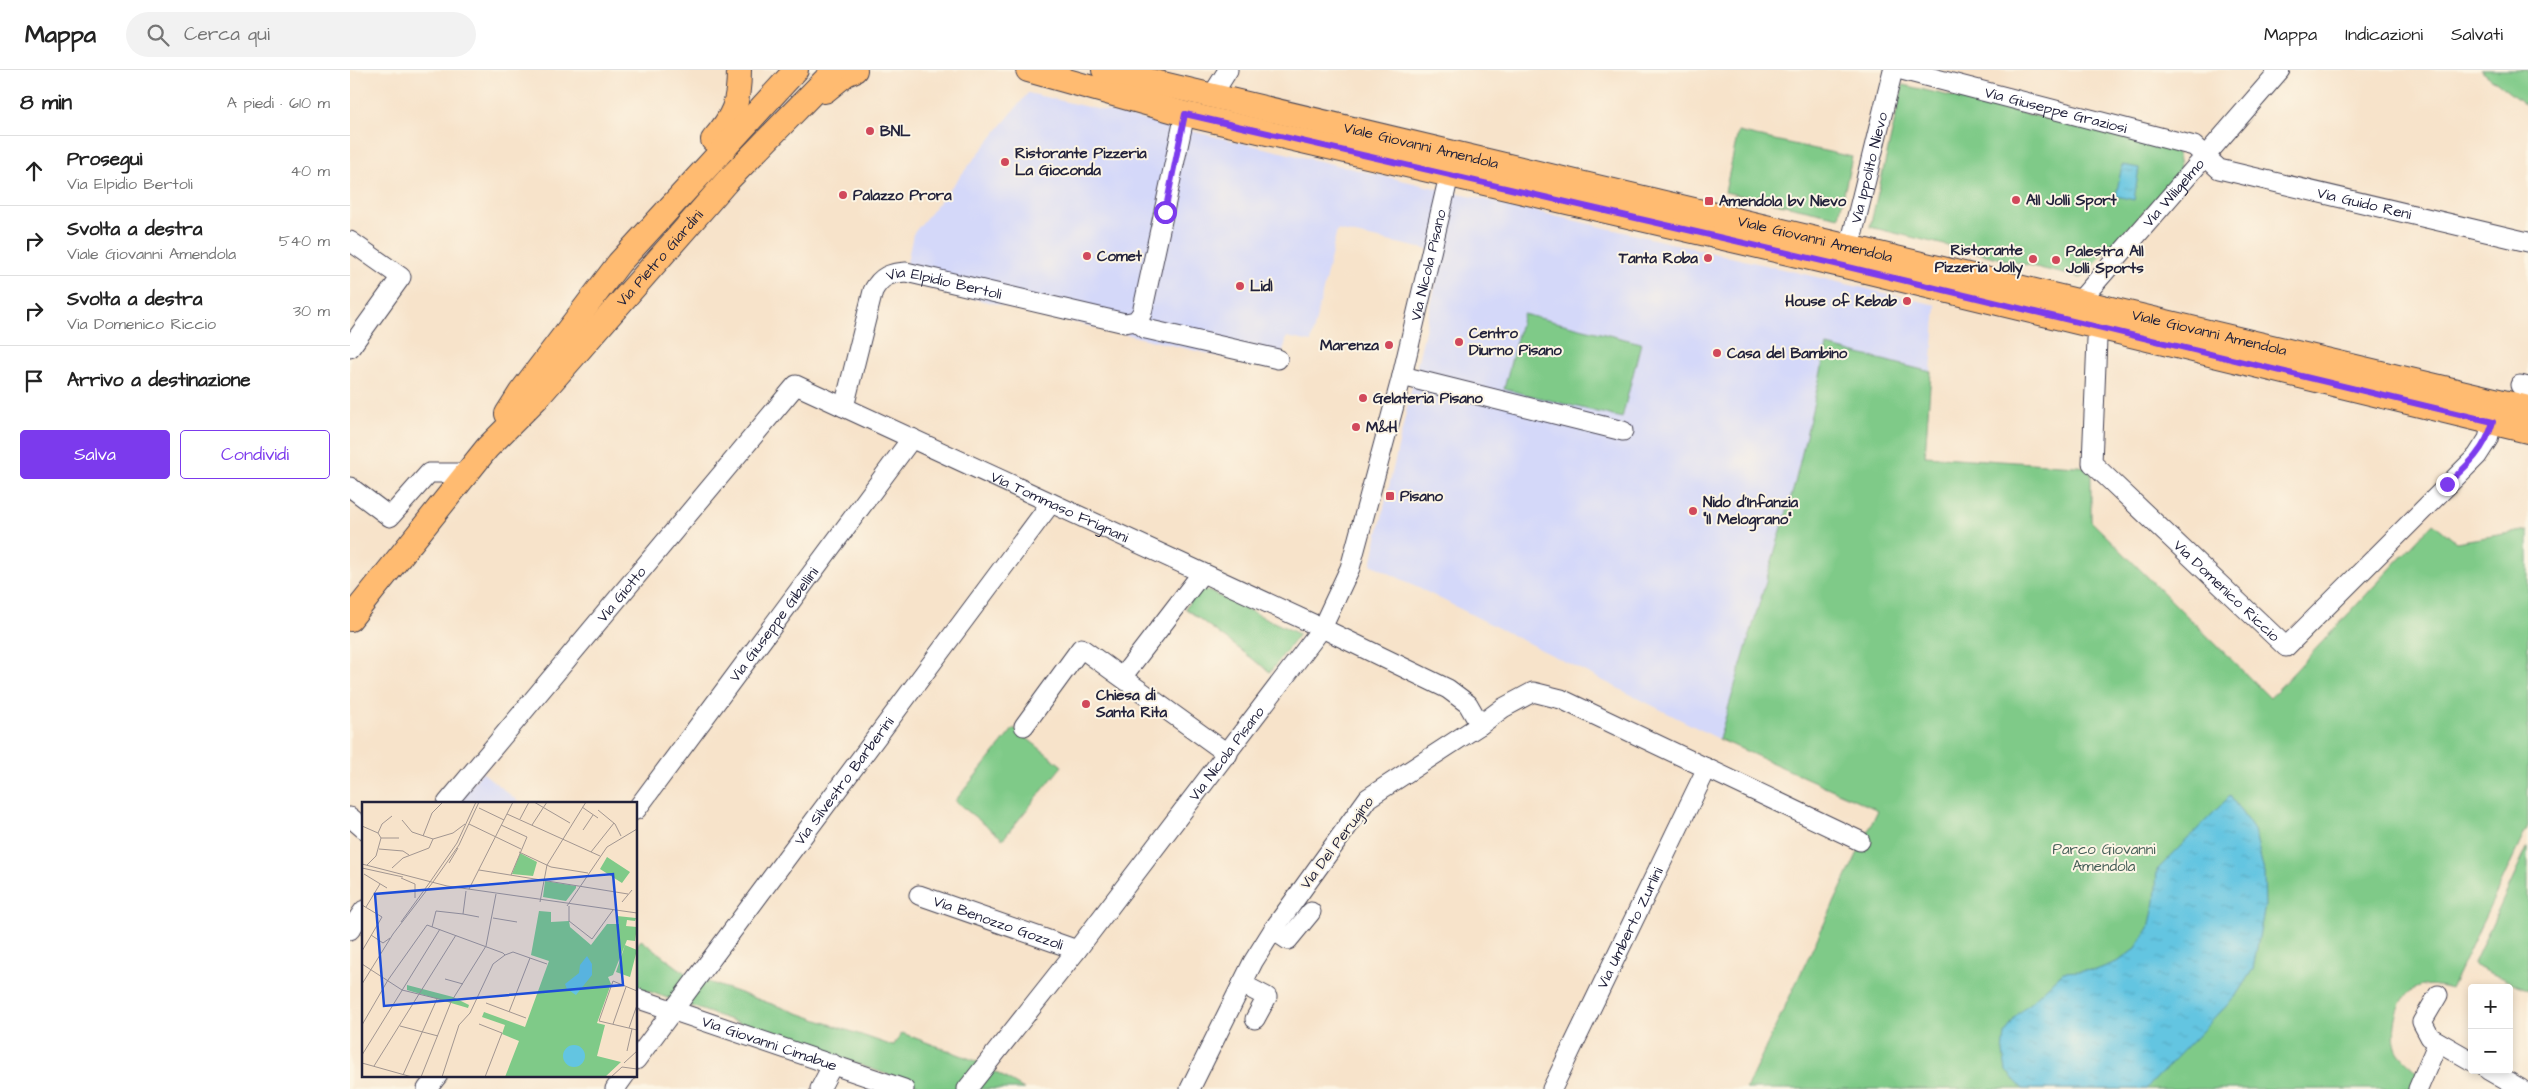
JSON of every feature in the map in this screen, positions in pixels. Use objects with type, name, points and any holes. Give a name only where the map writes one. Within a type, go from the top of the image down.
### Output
[{"type":"main road","points":[[620,264],[643,220],[730,120],[739,88],[739,70]]},
{"type":"main road","name":"Via Pietro Giardini","points":[[487,448],[520,392],[620,264],[796,70]]},
{"type":"main road","name":"Via Pietro Giardini","points":[[350,619],[425,522],[487,448],[538,397],[728,180],[834,70]]},
{"type":"main road","points":[[728,180],[772,146],[808,104],[846,74],[855,70]]},
{"type":"main road","name":"Viale Giovanni Amendola","points":[[1028,70],[1185,114],[1452,165],[2087,313],[2495,412],[2528,431]]},
{"type":"main road","name":"Viale Giovanni Amendola","points":[[1104,70],[1211,97],[1452,165]]},
{"type":"main road","name":"Viale Giovanni Amendola","points":[[2495,412],[2528,408]]},
{"type":"street","points":[[1211,97],[1228,70]]},
{"type":"street","name":"Via Ippolito Nievo","points":[[1847,256],[1893,70]]},
{"type":"street","name":"Via Giuseppe Graziosi","points":[[1902,70],[2194,146],[2205,157]]},
{"type":"street","name":"Via Wiligelmo","points":[[2087,313],[2205,157],[2280,70]]},
{"type":"street","points":[[1136,321],[1142,313],[1185,114]]},
{"type":"street","name":"Via Guido Reni","points":[[2205,157],[2219,169],[2528,242]]},
{"type":"street","name":"Via Nicola Pisano","points":[[967,1089],[1228,754],[1322,628],[1350,568],[1402,376],[1452,165]]},
{"type":"street","points":[[350,241],[401,277],[350,348]]},
{"type":"street","name":"Via Elpidio Bertoli","points":[[844,407],[874,291],[885,276],[895,272],[921,276],[1125,323],[1136,321],[1146,328],[1278,359]]},
{"type":"street","name":"Via Domenico Riccio","points":[[2087,313],[2097,339],[2092,463],[2286,647],[2477,456],[2488,439],[2495,412]]},
{"type":"street","points":[[1402,376],[1623,430]]},
{"type":"street","name":"Via Tommaso Frignani","points":[[796,385],[1322,628]]},
{"type":"street","name":"Via Giotto","points":[[448,802],[796,385]]},
{"type":"street","name":"Via Giuseppe Gibellini","points":[[638,807],[912,438]]},
{"type":"street","points":[[350,487],[390,517],[429,474],[467,473]]},
{"type":"street","name":"Via Silvestro Barberini","points":[[638,1057],[1051,503]]},
{"type":"street","points":[[1122,677],[1202,573]]},
{"type":"street","points":[[1322,628],[1448,689],[1468,704],[1480,725],[1503,708],[1534,692],[1561,699],[1860,841]]},
{"type":"street","points":[[1024,726],[1082,648],[1228,754]]},
{"type":"street","name":"Via Del Perugino","points":[[1190,1089],[1242,984],[1273,930],[1368,798],[1480,725]]},
{"type":"street","name":"Via Umberto Zurlini","points":[[1552,1089],[1706,768]]},
{"type":"street","points":[[350,817],[362,827]]},
{"type":"street","name":"Via Benozzo Gozzoli","points":[[919,895],[1077,950]]},
{"type":"street","points":[[1273,930],[1288,940],[1310,912]]},
{"type":"street","points":[[350,930],[362,913]]},
{"type":"street","points":[[1242,984],[1267,997],[1255,1019]]},
{"type":"street","points":[[2438,996],[2422,1022],[2430,1037],[2468,1059]]},
{"type":"street","name":"Via Giovanni Cimabue","points":[[638,999],[904,1089]]},
{"type":"street","points":[[2418,1089],[2438,1042]]},
{"type":"street","points":[[820,1089],[833,1064]]},
{"type":"street","points":[[2495,1074],[2521,1089]]},
{"type":"street","points":[[428,1089],[437,1076]]},
{"type":"street","points":[[615,1089],[624,1076]]},
{"type":"shaded area","points":[[1028,93],[1936,305],[1931,372],[1827,347],[1794,487],[1719,739],[1371,564],[1443,253],[1337,230],[1311,342],[1287,337],[1278,370],[903,282],[913,234]]},
{"type":"shaded area","points":[[482,772],[519,802],[458,802]]},
{"type":"green space","points":[[2480,70],[2528,70],[2528,107]]},
{"type":"green space","name":"All Jolli Sport","points":[[1903,85],[2173,148],[2178,155],[2181,172],[2081,278],[1870,227]]},
{"type":"green space","points":[[1738,132],[1852,157],[1839,217],[1725,192]]},
{"type":"green space","points":[[1523,314],[1641,343],[1622,418],[1504,389]]},
{"type":"green space","name":"Parco Giovanni Amendola","points":[[1827,346],[1931,372],[1925,456],[2091,467],[2091,521],[2270,698],[2433,523],[2456,542],[2528,530],[2528,826],[2451,989],[2434,985],[2420,986],[2409,992],[2400,1006],[2395,1025],[2395,1043],[2401,1056],[2419,1073],[2412,1089],[1746,1089],[1878,810],[1719,739],[1794,487]]},
{"type":"green space","points":[[1202,588],[1299,634],[1270,672],[1185,608]]},
{"type":"green space","points":[[1014,728],[1062,766],[1003,839],[955,801]]},
{"type":"green space","points":[[2528,846],[2528,990],[2473,965]]},
{"type":"green space","points":[[641,940],[688,975],[893,1046],[902,1033],[976,1061],[1024,1089],[929,1089],[638,988],[638,944]]},
{"type":"water","points":[[2122,165],[2139,168],[2134,200],[2116,196]]},
{"type":"water","points":[[2230,796],[2254,830],[2264,872],[2265,906],[2253,969],[2235,997],[2146,1089],[2023,1089],[2006,1071],[2003,1052],[2005,1034],[2016,1016],[2063,972],[2096,970],[2119,961],[2136,948],[2149,928],[2155,902],[2157,870]]},
{"type":"place","name":"BNL","points":[[870,131]]},
{"type":"place","name":"Ristorante Pizzeria La Gioconda","points":[[1005,162]]},
{"type":"place","name":"Palazzo Prora","points":[[843,195]]},
{"type":"place","name":"All Jolli Sport","points":[[2016,200]]},
{"type":"place","name":"Amendola bv Nievo","points":[[1709,201]]},
{"type":"place","name":"Comet","points":[[1087,256]]},
{"type":"place","name":"Tanta Roba","points":[[1708,258]]},
{"type":"place","name":"Ristorante Pizzeria Jolly","points":[[2033,259]]},
{"type":"place","name":"Palestra All Jolli Sports","points":[[2056,260]]},
{"type":"place","name":"Lidl","points":[[1240,286]]},
{"type":"place","name":"House of Kebab","points":[[1907,301]]},
{"type":"place","name":"Centro Diurno Pisano","points":[[1459,342]]},
{"type":"place","name":"Marenza","points":[[1389,345]]},
{"type":"place","name":"Casa del Bambino","points":[[1717,353]]},
{"type":"place","name":"Gelateria Pisano","points":[[1363,398]]},
{"type":"place","name":"M&H","points":[[1356,427]]},
{"type":"place","name":"Pisano","points":[[1390,496]]},
{"type":"place","name":"Nido d'Infanzia \"Il Melograno\"","points":[[1693,511]]},
{"type":"place","name":"Chiesa di Santa Rita","points":[[1086,704]]},
{"type":"route","points":[[1165,212],[1185,114],[1844,266],[2493,422],[2488,439],[2477,456],[2447,484]]}]
